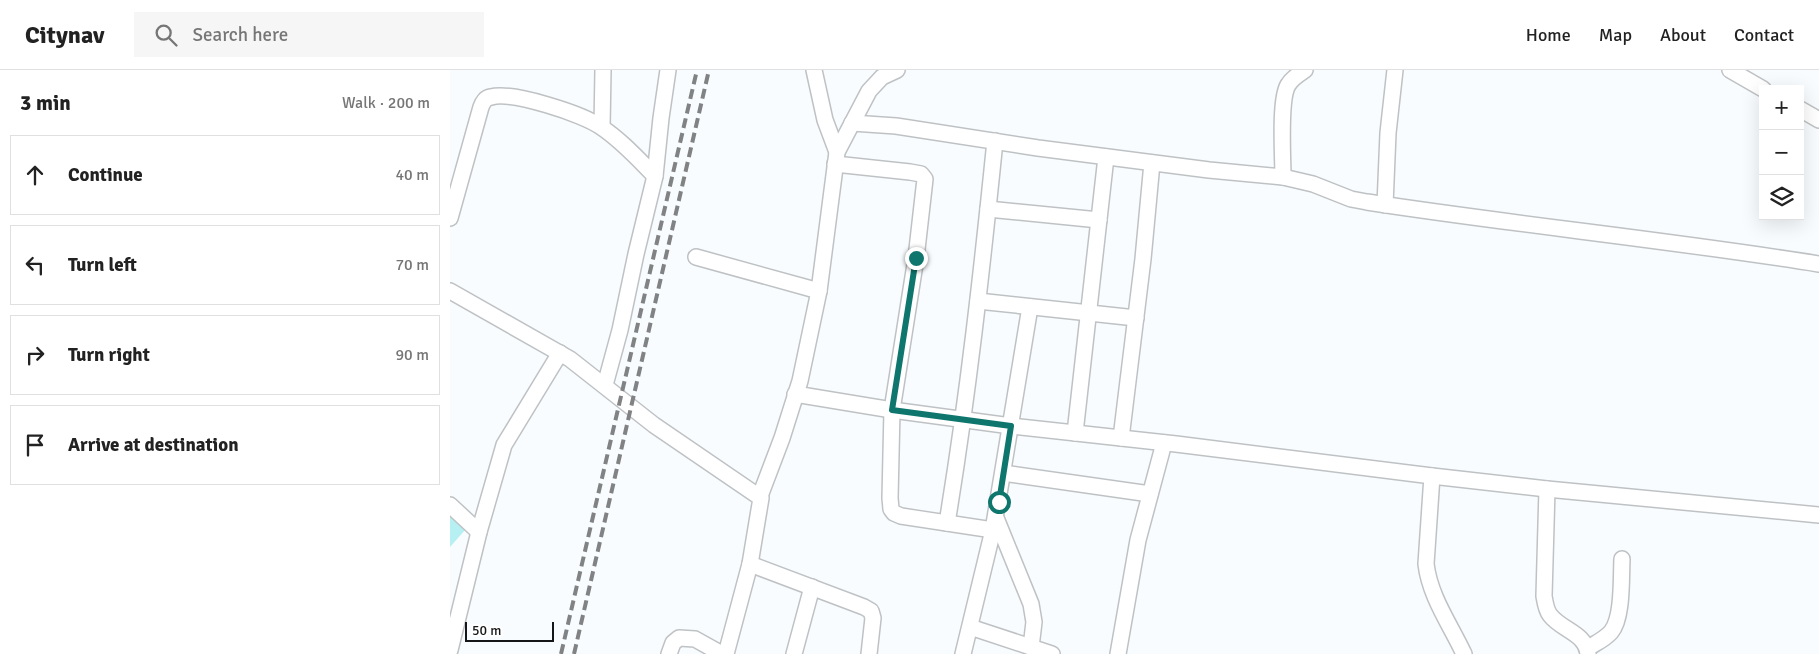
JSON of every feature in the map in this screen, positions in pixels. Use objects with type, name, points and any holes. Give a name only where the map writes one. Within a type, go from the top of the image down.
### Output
[{"type":"street","points":[[602,127],[603,70]]},
{"type":"street","points":[[605,386],[620,330],[655,176],[660,118],[668,70]]},
{"type":"street","points":[[814,70],[814,77],[836,158]]},
{"type":"street","points":[[760,496],[782,438],[795,394],[819,291],[836,158],[869,91],[882,77],[897,70]]},
{"type":"street","points":[[1283,177],[1283,105],[1285,92],[1290,81],[1305,70]]},
{"type":"street","points":[[1385,205],[1388,133],[1395,70]]},
{"type":"street","points":[[1730,70],[1759,87]]},
{"type":"street","points":[[450,218],[480,107],[485,99],[498,96],[520,99],[591,120],[622,143],[655,176]]},
{"type":"street","points":[[1804,111],[1819,120]]},
{"type":"street","points":[[852,123],[896,126],[1106,157],[1283,177],[1313,184],[1351,199],[1385,205],[1649,241],[1719,248],[1819,264]]},
{"type":"street","points":[[947,523],[964,420],[995,141]]},
{"type":"street","points":[[1075,433],[1106,157]]},
{"type":"street","points":[[836,158],[921,174],[925,179],[916,258],[892,410],[889,490],[891,509],[900,516],[947,523],[995,524]]},
{"type":"street","points":[[1121,438],[1152,163]]},
{"type":"street","points":[[988,209],[1100,220]]},
{"type":"street","points":[[696,257],[819,291]]},
{"type":"street","points":[[450,291],[560,353],[654,425],[760,496],[762,502],[750,564],[724,654],[695,639],[679,638],[672,643],[669,654]]},
{"type":"street","points":[[978,301],[1136,318]]},
{"type":"street","points":[[963,654],[995,524],[1030,307]]},
{"type":"street","points":[[450,650],[479,532],[504,445],[560,353]]},
{"type":"street","points":[[795,394],[964,420],[1432,476],[1819,515]]},
{"type":"street","points":[[1118,654],[1134,558],[1164,443]]},
{"type":"street","points":[[1003,473],[1150,494]]},
{"type":"street","points":[[1432,476],[1426,564],[1427,578],[1464,654]]},
{"type":"street","points":[[1547,489],[1544,596],[1546,606],[1550,615],[1558,623],[1584,640],[1588,651],[1606,636],[1615,624],[1618,613],[1622,559]]},
{"type":"street","points":[[450,505],[479,532]]},
{"type":"street","points":[[995,524],[1031,604],[1034,622],[1031,647]]},
{"type":"street","points":[[750,564],[864,607],[871,612],[873,618],[869,654]]},
{"type":"street","points":[[794,654],[812,587]]},
{"type":"street","points":[[970,627],[1052,654]]},
{"type":"water","points":[[450,515],[466,529],[450,547]]},
{"type":"railway","points":[[561,654],[697,70]]},
{"type":"railway","points":[[574,654],[709,70]]},
{"type":"route","points":[[916,258],[892,410],[1011,426],[999,502]]}]
